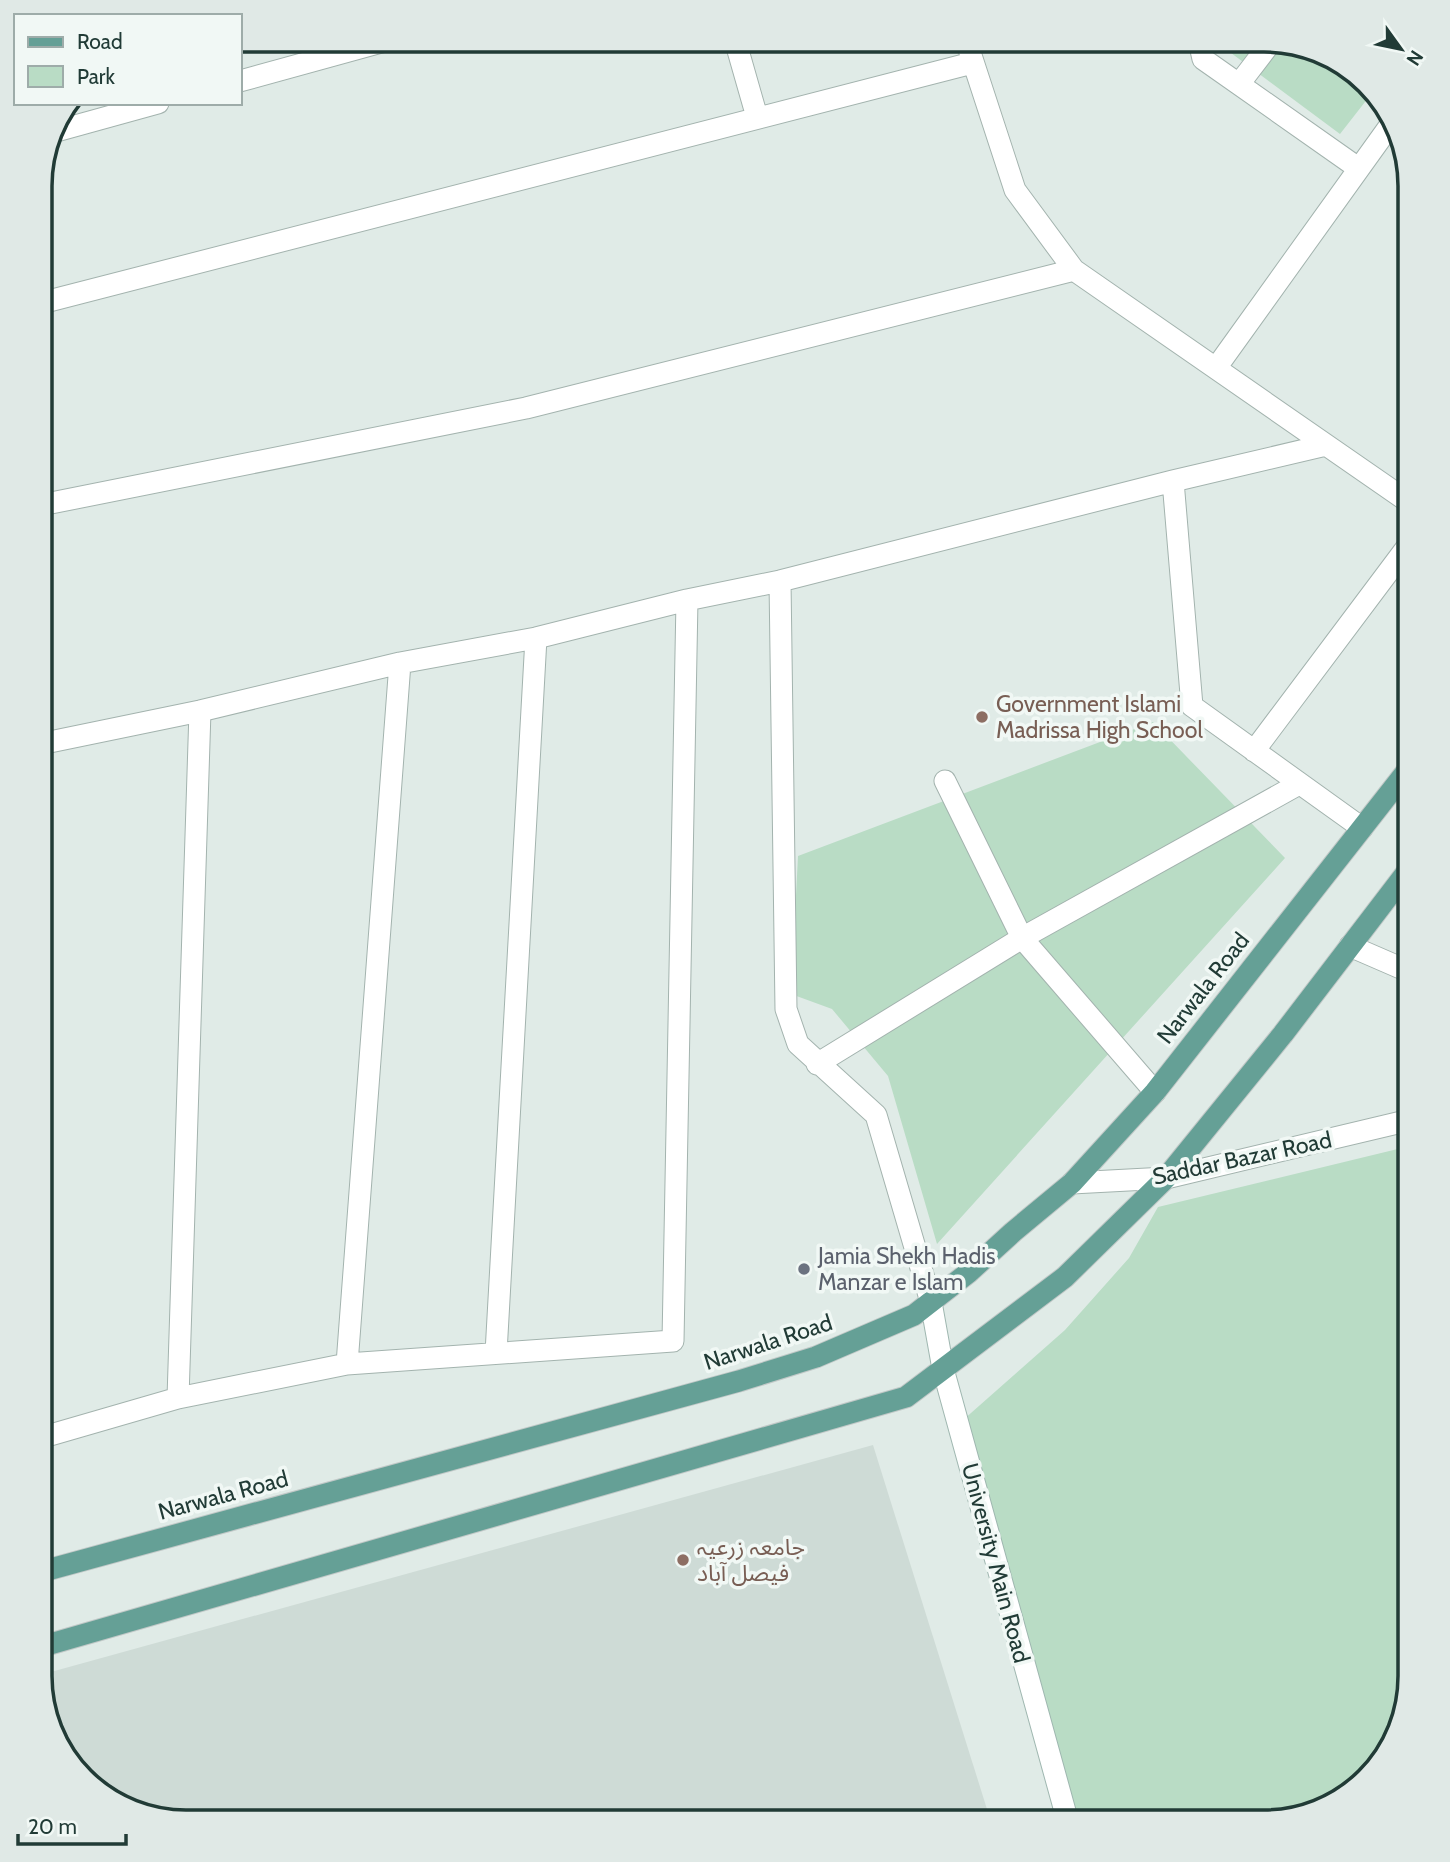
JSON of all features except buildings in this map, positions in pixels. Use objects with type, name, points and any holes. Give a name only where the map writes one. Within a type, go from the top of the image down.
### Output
[{"type":"main road","name":"Narwala Road","points":[[52,1570],[739,1381],[816,1357],[914,1315],[1072,1183],[1155,1092],[1398,782]]},
{"type":"main road","points":[[52,1644],[906,1397],[1065,1277],[1166,1178],[1283,1034],[1398,884]]},
{"type":"street","points":[[242,80],[342,53]]},
{"type":"street","points":[[738,53],[757,117]]},
{"type":"street","points":[[969,53],[1015,190],[1074,270],[1398,495]]},
{"type":"street","points":[[1202,53],[1203,59],[1358,168]]},
{"type":"street","points":[[1239,84],[1263,53]]},
{"type":"street","points":[[53,300],[972,63]]},
{"type":"street","points":[[66,128],[151,105]]},
{"type":"street","points":[[1216,368],[1385,132]]},
{"type":"street","points":[[53,503],[526,408],[1074,270]]},
{"type":"street","points":[[53,741],[200,711],[400,663],[536,638],[687,600],[780,581],[1326,445]]},
{"type":"street","points":[[1173,481],[1192,706],[1362,828]]},
{"type":"street","points":[[1254,751],[1398,559]]},
{"type":"street","name":"University Main Road","points":[[780,581],[786,1009],[798,1044],[876,1115],[931,1303],[943,1369],[1065,1810]]},
{"type":"street","points":[[52,1434],[177,1398],[347,1364],[673,1341],[687,600]]},
{"type":"street","points":[[496,1353],[536,638]]},
{"type":"street","points":[[347,1364],[400,663]]},
{"type":"street","points":[[177,1398],[200,711]]},
{"type":"street","points":[[945,781],[1022,938],[1155,1092]]},
{"type":"street","points":[[817,1064],[1022,938],[1299,784]]},
{"type":"street","points":[[1350,946],[1398,967]]},
{"type":"street","name":"Saddar Bazar Road","points":[[1072,1183],[1166,1178],[1398,1123]]},
{"type":"shaded area","name":"جامعہ زرعیہ فیصل آباد","points":[[873,1445],[987,1810],[169,1808],[128,1796],[112,1787],[86,1764],[75,1750],[60,1718],[52,1672]]},
{"type":"green space","points":[[1231,53],[1289,55],[1314,63],[1345,80],[1366,101],[1340,134]]},
{"type":"green space","points":[[1153,722],[1285,858],[937,1244],[888,1076],[832,1009],[791,994],[798,856]]},
{"type":"green space","points":[[1398,1149],[1396,1693],[1387,1726],[1370,1757],[1338,1787],[1298,1805],[1263,1810],[1071,1810],[954,1428],[1065,1330],[1129,1258],[1158,1207]]},
{"type":"place","name":"Government Islami Madrissa High School","points":[[982,717]]},
{"type":"place","name":"Jamia Shekh Hadis Manzar e Islam","points":[[804,1269]]},
{"type":"place","name":"جامعہ زرعیہ فیصل آباد","points":[[683,1560]]}]
